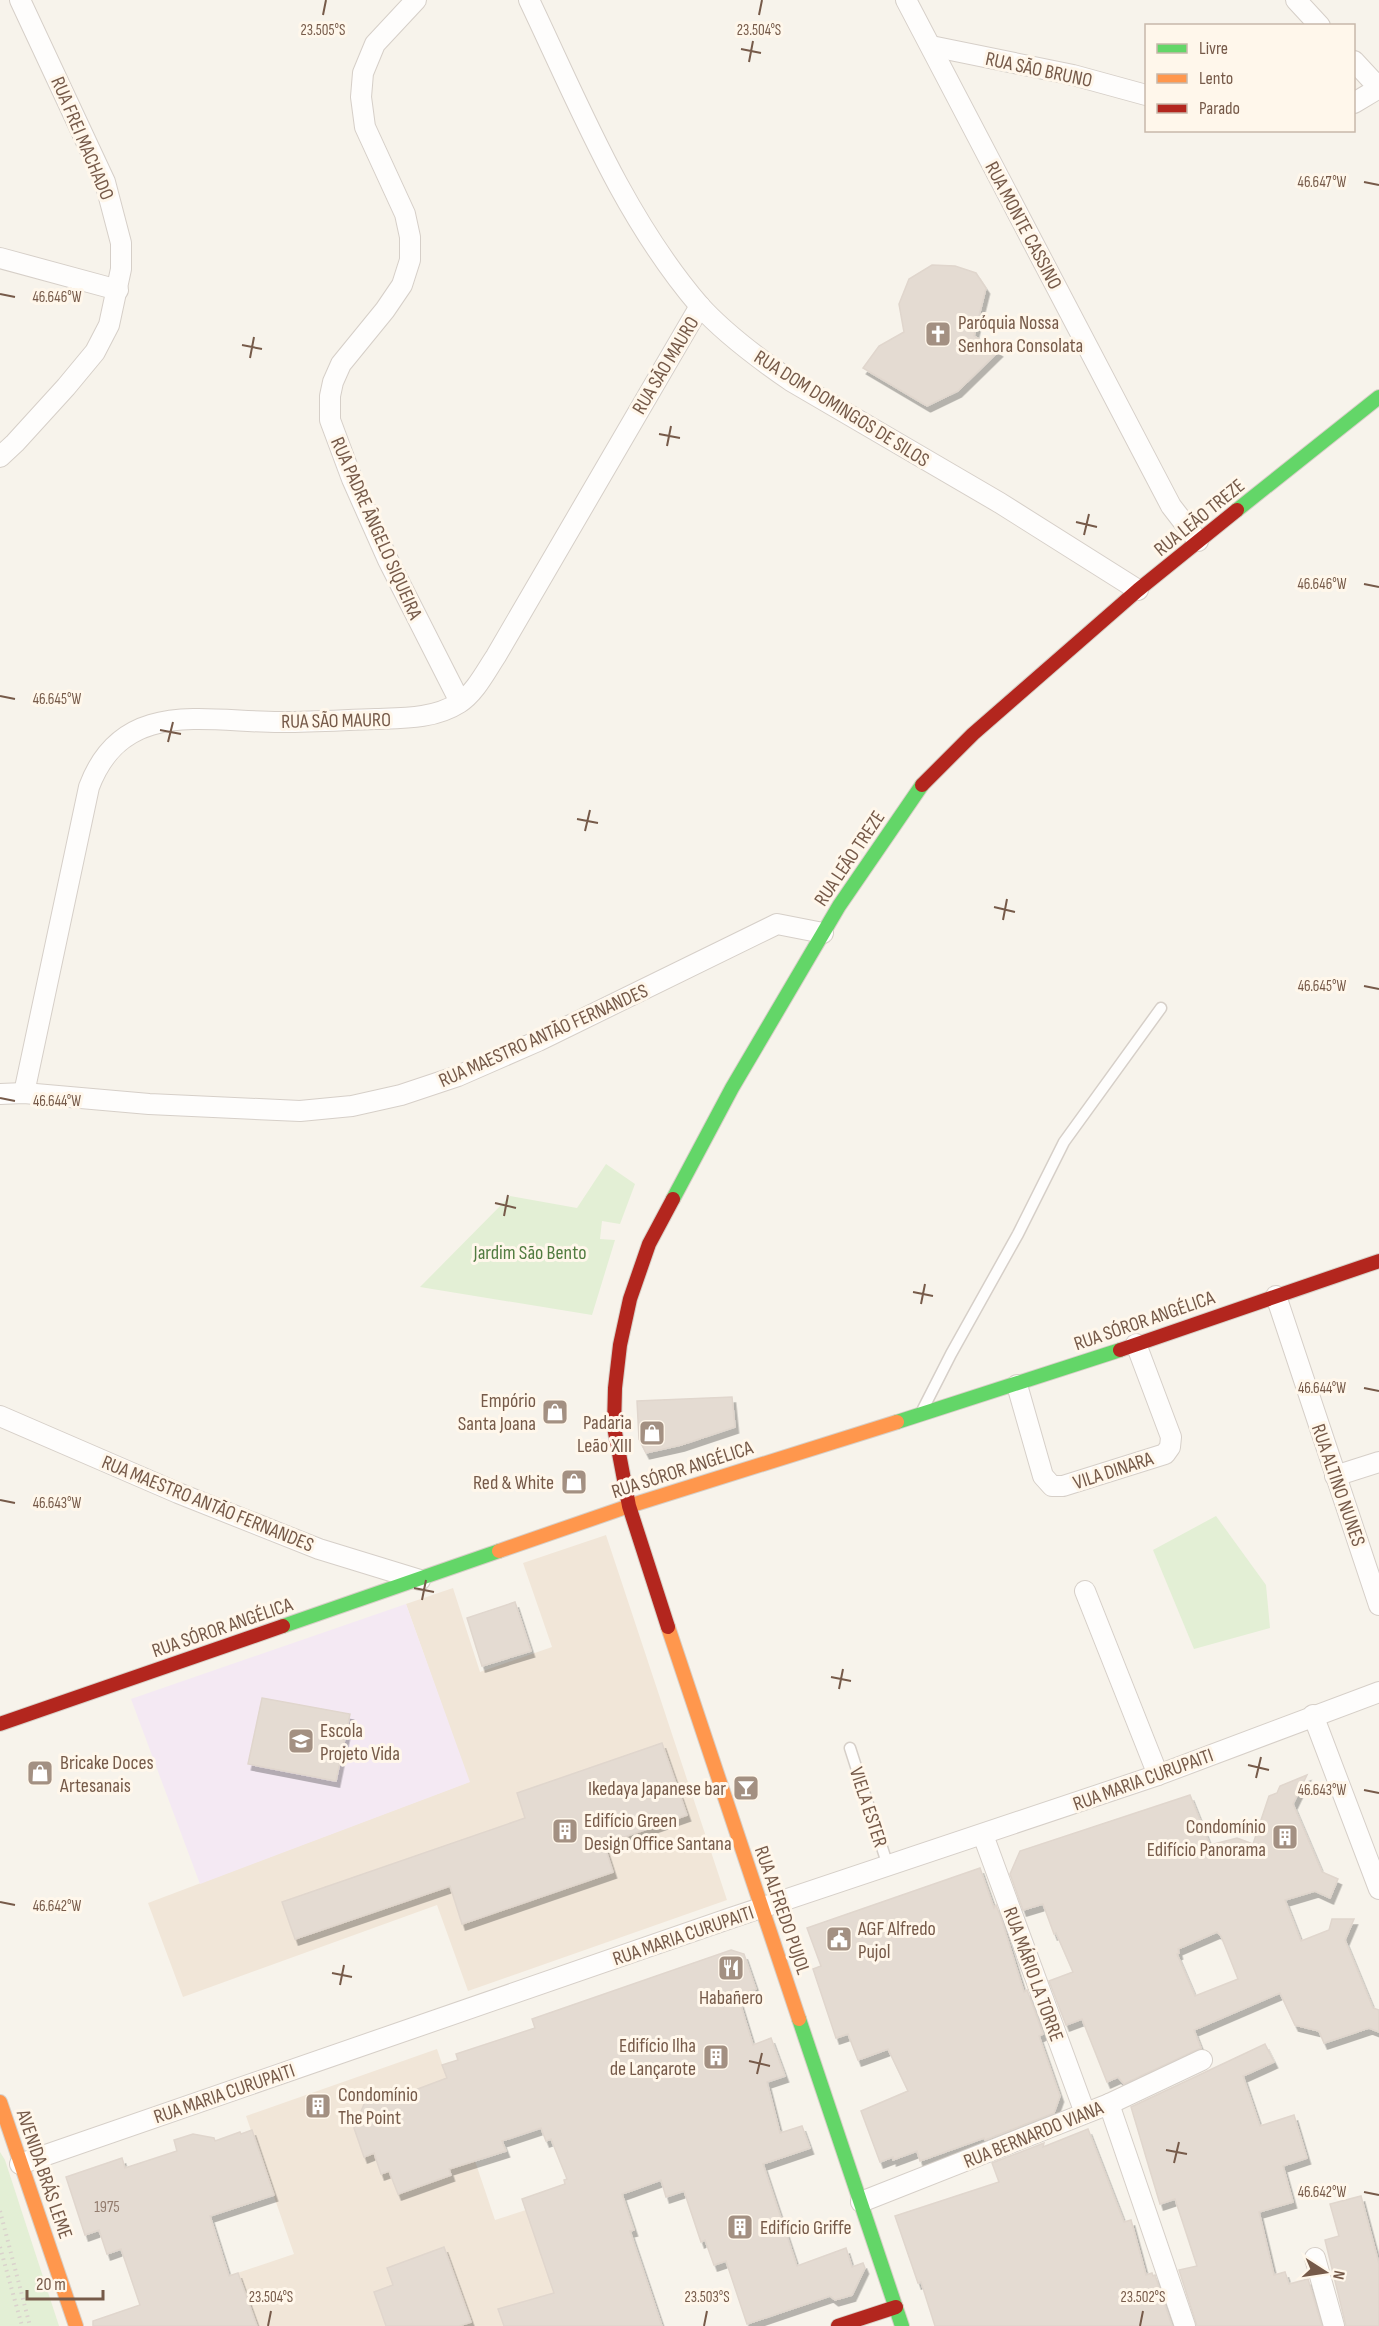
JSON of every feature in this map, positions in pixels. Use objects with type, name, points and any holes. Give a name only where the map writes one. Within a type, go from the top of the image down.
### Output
[{"type":"main road","name":"RUA LEÃO TREZE","points":[[629,1506],[614,1428],[618,1356],[630,1299],[649,1244],[732,1088],[823,933],[925,781],[981,727],[1138,590],[1379,397]]},
{"type":"main road","name":"RUA SÓROR ANGÉLICA","points":[[0,1724],[629,1506],[1017,1385],[1379,1261]]},
{"type":"main road","name":"RUA ALFREDO PUJOL","points":[[629,1506],[902,2326]]},
{"type":"main road","name":"AVENIDA BRÁS LEME","points":[[0,2102],[76,2326]]},
{"type":"main road","points":[[838,2326],[896,2307]]},
{"type":"street","name":"RUA FREI MACHADO","points":[[0,457],[84,367],[95,352],[110,325],[121,269],[121,243],[105,182],[20,0]]},
{"type":"street","name":"RUA PADRE ÂNGELO SIQUEIRA","points":[[416,0],[375,44],[363,73],[361,97],[365,127],[405,214],[410,237],[410,260],[402,285],[385,310],[340,364],[332,389],[330,420],[352,479],[388,560],[460,702]]},
{"type":"street","name":"RUA DOM DOMINGOS DE SILOS","points":[[528,0],[615,180],[652,242],[700,306],[765,363],[790,381],[1000,503],[1138,590]]},
{"type":"street","name":"RUA MONTE CASSINO","points":[[906,0],[1171,506],[1198,541]]},
{"type":"street","points":[[1296,0],[1318,24]]},
{"type":"street","name":"RUA SÃO BRUNO","points":[[931,46],[1073,75],[1145,95]]},
{"type":"street","points":[[1355,63],[1379,88],[1355,102]]},
{"type":"street","points":[[0,258],[118,290]]},
{"type":"street","name":"RUA SÃO MAURO","points":[[24,1093],[89,787],[102,759],[119,741],[134,730],[162,721],[204,719],[283,722],[411,718],[441,711],[460,702],[472,690],[496,656],[700,306]]},
{"type":"street","name":"RUA MAESTRO ANTÃO FERNANDES","points":[[0,1094],[24,1093],[149,1104],[269,1111],[300,1111],[352,1106],[400,1095],[486,1065],[777,924],[823,933]]},
{"type":"street","name":"RUA ALTINO NUNES","points":[[1276,1296],[1379,1605]]},
{"type":"street","name":"VILA DINARA","points":[[1017,1385],[1043,1476],[1052,1486],[1063,1486],[1165,1454],[1170,1447],[1171,1437],[1136,1344]]},
{"type":"street","name":"RUA MAESTRO ANTÃO FERNANDES","points":[[0,1416],[178,1493],[319,1548],[420,1580]]},
{"type":"street","points":[[1335,1476],[1379,1462]]},
{"type":"street","points":[[1085,1591],[1158,1775]]},
{"type":"street","name":"RUA MARIA CURUPAITI","points":[[20,2163],[762,1908],[1158,1775],[1379,1692]]},
{"type":"street","points":[[1313,1715],[1379,1889]]},
{"type":"street","name":"RUA MÁRIO LA TORRE","points":[[983,1834],[1085,2113]]},
{"type":"street","name":"RUA BERNARDO VIANA","points":[[861,2202],[1109,2104],[1202,2060]]},
{"type":"street","points":[[1109,2104],[1185,2326]]},
{"type":"street","points":[[1316,2258],[1334,2326]]},
{"type":"lane","points":[[921,1414],[951,1354],[1018,1234],[1064,1142],[1161,1008]]},
{"type":"lane","name":"VIELA ESTER","points":[[849,1748],[888,1866]]},
{"type":"path","points":[[0,2211],[30,2326]]},
{"type":"path","points":[[0,2247],[22,2326]]},
{"type":"shaded area","points":[[606,1535],[727,1900],[468,1991],[437,1905],[183,1997],[148,1903],[469,1782],[406,1604],[453,1588],[480,1672],[552,1647],[523,1563]]},
{"type":"shaded area","name":"Escola Projeto Vida","points":[[406,1604],[470,1782],[200,1884],[131,1699]]},
{"type":"shaded area","points":[[437,2049],[495,2220],[526,2210],[565,2326],[535,2298],[499,2309],[504,2326],[116,2326],[112,2315],[294,2254],[246,2116]]},
{"type":"green space","name":"Jardim São Bento","points":[[606,1164],[635,1184],[620,1224],[602,1221],[600,1239],[615,1240],[592,1315],[420,1287],[510,1196],[577,1208]]},
{"type":"green space","points":[[1216,1516],[1266,1585],[1270,1628],[1194,1649],[1153,1550]]},
{"type":"green space","points":[[0,2152],[5,2160],[59,2326],[0,2326]]},
{"type":"building","name":"Paróquia Nossa Senhora Consolata","points":[[932,265],[955,266],[976,273],[986,288],[974,336],[999,351],[958,391],[927,406],[863,368],[879,346],[904,332],[899,304],[909,279]]},
{"type":"building","points":[[732,1397],[735,1427],[681,1445],[646,1453],[639,1439],[637,1401]]},
{"type":"building","points":[[515,1602],[531,1651],[482,1666],[467,1618]]},
{"type":"building","points":[[262,1698],[350,1714],[336,1781],[248,1764]]},
{"type":"building","name":"Edifício Green Design Office Santana","points":[[662,1743],[687,1815],[604,1844],[613,1872],[462,1924],[450,1886],[295,1939],[282,1902],[525,1818],[517,1793]]},
{"type":"building","points":[[1307,1775],[1293,1804],[1322,1872],[1338,1879],[1330,1898],[1315,1891],[1285,1900],[1301,1941],[1329,1930],[1332,1919],[1354,1919],[1345,1940],[1373,2008],[1379,2010],[1379,2032],[1369,2028],[1324,2043],[1319,2031],[1295,2025],[1280,1993],[1194,2030],[1201,2048],[1124,2084],[1118,2077],[1107,2082],[1082,2019],[1066,2025],[1049,1981],[1073,1972],[1056,1933],[1054,1934],[1043,1904],[1023,1910],[1010,1874],[1020,1851],[1190,1795],[1210,1845],[1237,1838],[1253,1844],[1269,1796],[1277,1793],[1280,1786]],"holes":[[[1217,1932],[1221,1936],[1238,1979],[1195,1996],[1177,1954],[1178,1949]]]},
{"type":"building","points":[[980,1868],[994,1908],[996,1905],[1001,1918],[1024,1992],[1027,1990],[1043,2034],[1039,2036],[1060,2096],[1054,2113],[985,2140],[984,2138],[920,2161],[917,2151],[880,2162],[861,2111],[908,2091],[888,2049],[858,2060],[848,2034],[836,2038],[813,1969],[821,1966],[807,1928]]},
{"type":"building","points":[[731,1950],[744,1954],[756,1989],[738,1996],[753,2045],[771,2038],[785,2076],[767,2082],[780,2133],[802,2126],[810,2148],[763,2164],[797,2266],[846,2248],[852,2267],[863,2263],[865,2268],[852,2295],[835,2300],[830,2296],[747,2324],[726,2261],[714,2265],[705,2240],[701,2242],[684,2191],[666,2197],[661,2180],[622,2194],[634,2230],[630,2231],[662,2326],[504,2326],[498,2309],[554,2293],[522,2199],[565,2184],[564,2180],[567,2179],[551,2139],[546,2141],[541,2128],[502,2141],[506,2151],[449,2169],[451,2175],[398,2194],[389,2171],[381,2174],[374,2153],[364,2157],[354,2128],[367,2097],[396,2087],[399,2096],[447,2078],[442,2065],[458,2060],[456,2054],[535,2028],[532,2019]]},
{"type":"building","points":[[1265,2044],[1274,2062],[1243,2076],[1260,2126],[1294,2115],[1307,2158],[1283,2166],[1293,2202],[1259,2212],[1274,2275],[1285,2272],[1289,2284],[1308,2279],[1322,2326],[1197,2326],[1179,2270],[1197,2266],[1175,2199],[1160,2204],[1131,2107]]},
{"type":"building","points":[[1088,2129],[1124,2222],[1131,2220],[1146,2275],[1152,2273],[1153,2276],[1155,2275],[1172,2326],[935,2326],[921,2282],[918,2283],[895,2216],[999,2182],[992,2163],[1044,2143],[1043,2147]]},
{"type":"building","points":[[252,2130],[274,2195],[210,2216],[229,2276],[238,2273],[257,2326],[93,2326],[93,2321],[140,2305],[121,2249],[107,2254],[99,2230],[85,2235],[66,2177],[122,2158],[125,2168],[177,2151],[174,2140],[193,2134],[214,2138],[215,2141]]},
{"type":"building","points":[[1361,2196],[1379,2264],[1379,2326],[1346,2326],[1325,2240],[1339,2236],[1330,2204]]},
{"type":"building","points":[[444,2247],[471,2322],[459,2326],[386,2326],[374,2292],[393,2285],[387,2268]]},
{"type":"traffic: fast","points":[[1237,510],[1379,397]]},
{"type":"traffic: fast","points":[[673,1199],[732,1088],[839,906],[922,785]]},
{"type":"traffic: fast","points":[[897,1422],[1120,1350]]},
{"type":"traffic: fast","points":[[283,1626],[499,1551]]},
{"type":"traffic: fast","points":[[799,2019],[902,2326]]},
{"type":"traffic: slow","points":[[499,1551],[629,1506],[897,1422]]},
{"type":"traffic: slow","points":[[668,1627],[799,2019]]},
{"type":"traffic: slow","points":[[0,2102],[76,2326]]},
{"type":"traffic: jam","points":[[922,785],[973,734],[1138,590],[1237,510]]},
{"type":"traffic: jam","points":[[668,1627],[629,1506],[614,1427],[615,1388],[620,1345],[630,1299],[649,1244],[673,1199]]},
{"type":"traffic: jam","points":[[1120,1350],[1379,1261]]},
{"type":"traffic: jam","points":[[0,1724],[283,1626]]},
{"type":"traffic: jam","points":[[838,2326],[896,2307]]},
{"type":"place","name":"Paróquia Nossa Senhora Consolata","points":[[938,334]]},
{"type":"place","name":"Empório Santa Joana","points":[[555,1412]]},
{"type":"place","name":"Padaria Leão XIII","points":[[652,1433]]},
{"type":"place","name":"Red & White","points":[[574,1482]]},
{"type":"place","name":"Escola Projeto Vida","points":[[301,1741]]},
{"type":"place","name":"Bricake Doces Artesanais","points":[[40,1773]]},
{"type":"place","name":"Ikedaya Japanese bar","points":[[746,1788]]},
{"type":"place","name":"Edifício Green Design Office Santana","points":[[565,1831]]},
{"type":"place","name":"Condomínio Edifício Panorama","points":[[1285,1837]]},
{"type":"place","name":"AGF Alfredo Pujol","points":[[839,1939]]},
{"type":"place","name":"Habañero","points":[[731,1968]]},
{"type":"place","name":"Edifício Ilha de Lançarote","points":[[716,2057]]},
{"type":"place","name":"Condomínio The Point","points":[[318,2106]]},
{"type":"place","name":"Edifício Griffe","points":[[740,2227]]}]
